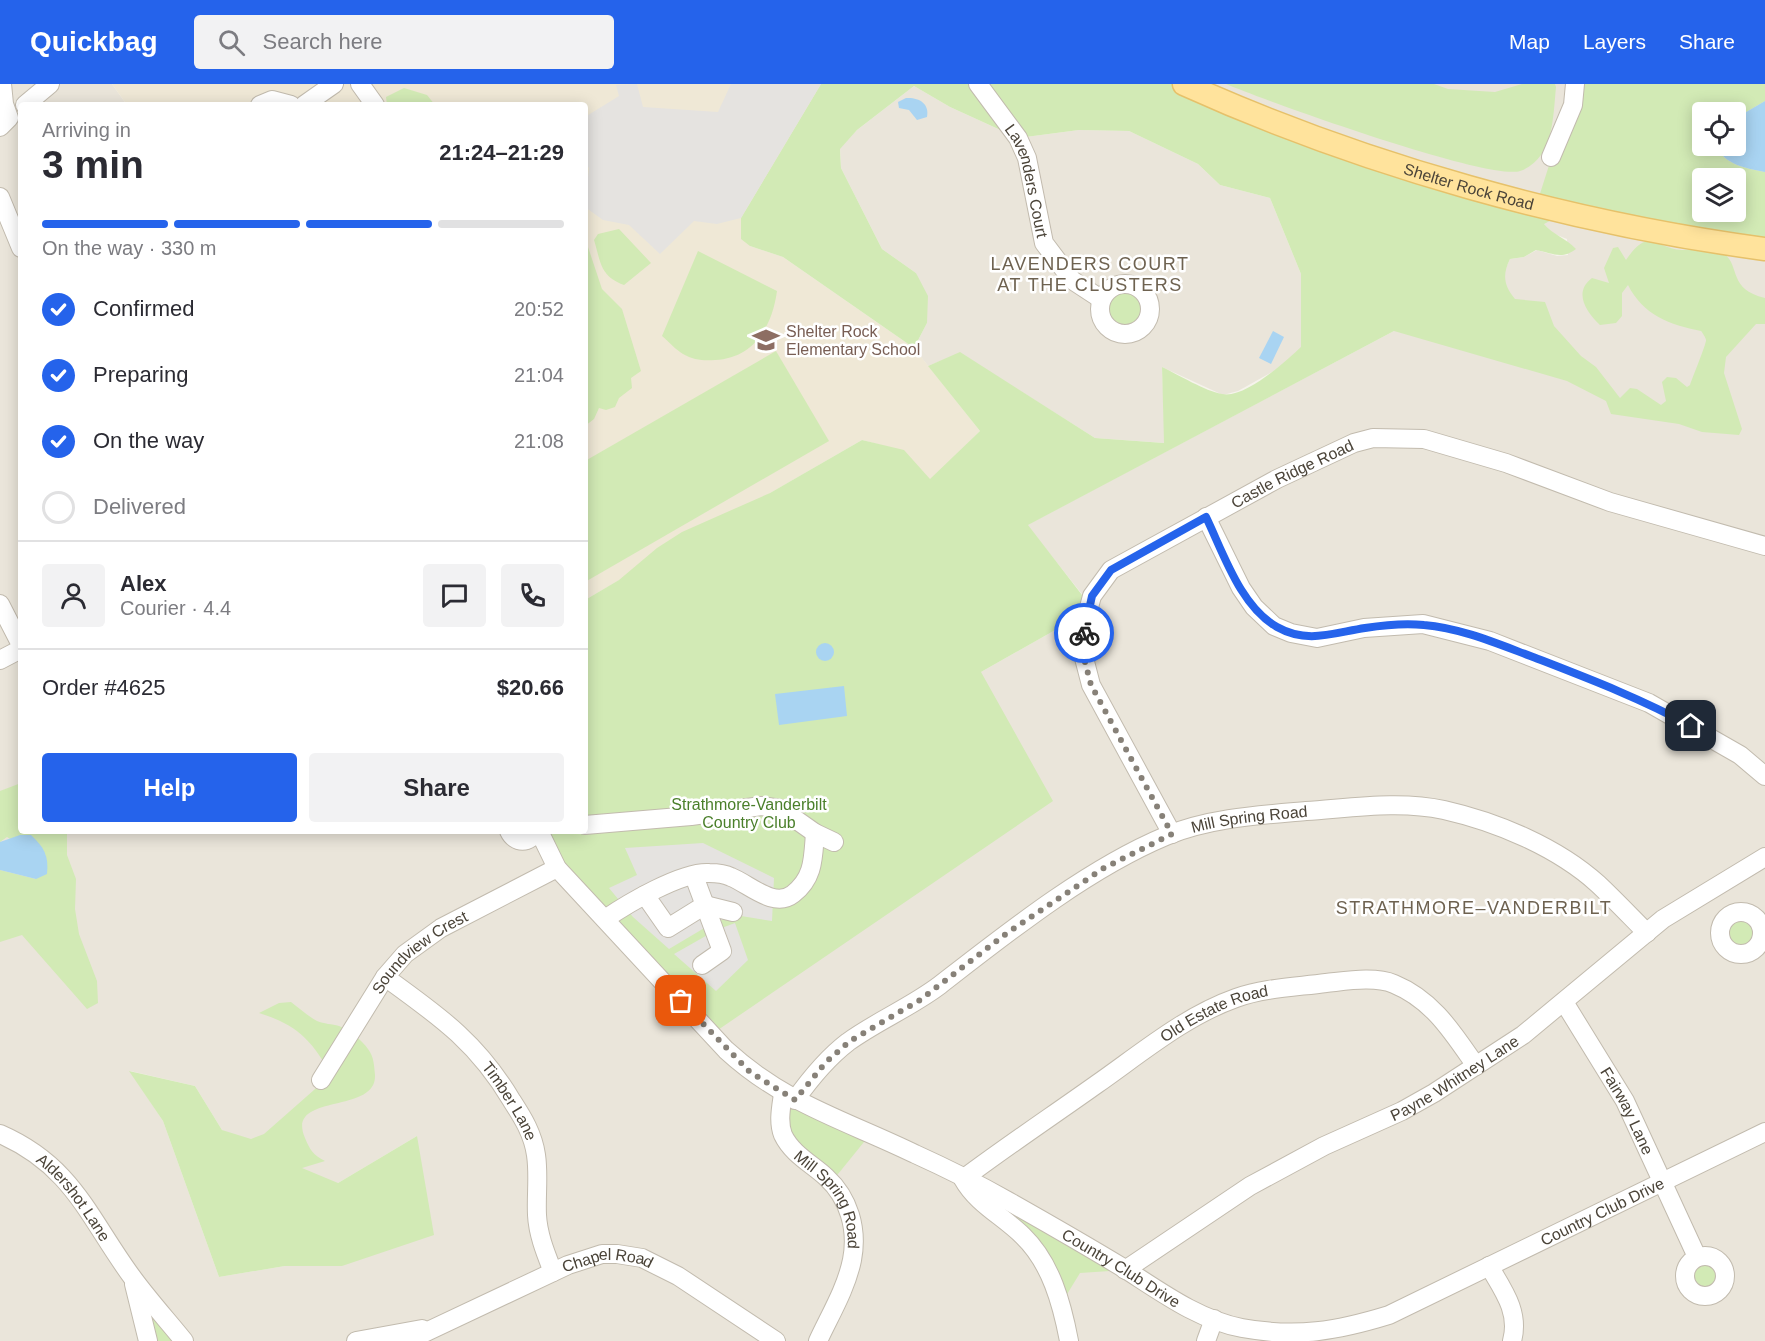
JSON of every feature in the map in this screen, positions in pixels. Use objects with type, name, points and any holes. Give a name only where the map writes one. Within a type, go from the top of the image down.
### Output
[{"type":"main road","name":"Shelter Rock Road","points":[[1184,84],[1330,142],[1465,185],[1594,218],[1704,241],[1765,249]]},
{"type":"street","points":[[2,84],[10,118]]},
{"type":"street","points":[[29,102],[50,84]]},
{"type":"street","points":[[308,102],[334,84]]},
{"type":"street","points":[[360,84],[373,102]]},
{"type":"street","name":"Lavenders Court","points":[[978,84],[1018,138],[1027,158],[1044,243],[1072,280],[1101,299]]},
{"type":"street","points":[[1551,157],[1573,105],[1575,84]]},
{"type":"street","points":[[0,197],[18,241]]},
{"type":"street","name":"Castle Ridge Road","points":[[1172,834],[1091,685],[1084,658],[1084,626],[1092,596],[1111,570],[1277,478],[1354,442],[1390,436],[1434,442],[1506,463],[1610,502],[1765,546]]},
{"type":"street","points":[[1206,517],[1254,607],[1283,630],[1317,638],[1364,628],[1424,624],[1490,641],[1649,703],[1740,755],[1765,776]]},
{"type":"street","points":[[0,604],[18,641]]},
{"type":"street","points":[[0,660],[18,649]]},
{"type":"street","points":[[588,825],[691,816],[761,806],[781,809],[815,833],[834,842]]},
{"type":"street","name":"Mill Spring Road","points":[[818,1341],[845,1283],[852,1259],[854,1230],[842,1194],[792,1149],[783,1135],[780,1114],[789,1097],[850,1041],[920,1000],[1007,933],[1104,868],[1172,834],[1219,822],[1278,813],[1388,806],[1442,810],[1495,826],[1558,855],[1596,883],[1647,933]]},
{"type":"street","points":[[605,919],[637,899],[706,872],[729,875],[771,898],[788,898],[802,887],[811,873],[815,833]]},
{"type":"street","points":[[511,834],[515,839],[523,841],[531,839],[537,834]]},
{"type":"street","name":"Country Club Drive","points":[[541,834],[557,868],[726,1050],[750,1072],[789,1097],[915,1154],[1006,1200],[1166,1295],[1214,1319],[1240,1328],[1287,1334],[1343,1329],[1389,1315],[1765,1132]]},
{"type":"street","name":"Payne Whitney Lane","points":[[1125,1270],[1250,1186],[1324,1146],[1402,1111],[1476,1066],[1522,1035],[1564,1002],[1663,919],[1765,857]]},
{"type":"street","name":"Soundview Crest","points":[[321,1080],[385,977],[405,954],[441,928],[557,868]]},
{"type":"street","points":[[694,876],[722,951],[702,965]]},
{"type":"street","points":[[1715,887],[1730,915]]},
{"type":"street","points":[[637,899],[668,928],[705,905],[733,912]]},
{"type":"street","name":"Timber Lane","points":[[385,977],[441,1017],[468,1040],[498,1077],[526,1122],[536,1154],[537,1217],[543,1246],[553,1272]]},
{"type":"street","name":"Old Estate Road","points":[[963,1179],[1182,1026],[1220,1005],[1250,994],[1332,983],[1378,981],[1392,983],[1417,996],[1436,1011],[1476,1066]]},
{"type":"street","name":"Fairway Lane","points":[[1564,1002],[1625,1101],[1652,1155],[1661,1182],[1697,1257]]},
{"type":"street","name":"Aldershot Lane","points":[[0,1134],[32,1150],[52,1164],[71,1184],[132,1276],[184,1341]]},
{"type":"street","points":[[963,1179],[979,1201],[1024,1237],[1039,1255],[1052,1279],[1069,1341]]},
{"type":"street","name":"Chapel Road","points":[[406,1341],[553,1272],[602,1254],[642,1258],[678,1276],[776,1341]]},
{"type":"street","points":[[1489,1266],[1513,1309],[1515,1319],[1512,1341]]},
{"type":"street","name":"Aldershot Lane","points":[[132,1276],[148,1341]]},
{"type":"street","points":[[1206,1341],[1214,1319]]},
{"type":"street","name":"Chapel Road","points":[[356,1341],[430,1328]]},
{"type":"shaded area","points":[[0,84],[112,84],[125,102],[18,102],[18,834],[540,834],[557,868],[981,672],[1087,612],[1089,603],[1027,525],[1394,331],[1505,282],[1505,270],[1510,259],[1524,257],[1537,250],[1557,256],[1568,255],[1567,239],[1552,233],[1543,223],[1566,213],[1184,84],[1765,84],[1765,1341],[0,1341]],"holes":[[[130,1071],[195,1086],[222,1130],[303,1185],[338,1183],[417,1136],[342,1266],[285,1266],[219,1277],[163,1121]]]},
{"type":"shaded area","name":"Shelter Rock Elementary School","points":[[112,84],[821,84],[750,246],[783,257],[914,348],[980,431],[930,480],[904,451],[862,440],[588,598],[588,102],[125,102]]},
{"type":"shaded area","points":[[637,84],[643,107],[718,112],[731,84],[821,84],[741,218],[717,224],[694,221],[660,254],[629,225],[603,220],[588,209],[588,115],[619,96],[616,85]]},
{"type":"shaded area","name":"LAVENDERS COURT AT THE CLUSTERS","points":[[914,86],[950,107],[1018,138],[1079,130],[1129,131],[1198,164],[1220,185],[1270,198],[1301,274],[1302,347],[1281,367],[1238,391],[1223,395],[1162,367],[1165,443],[1095,438],[960,353],[928,366],[914,348],[927,323],[916,273],[882,249],[841,168],[840,148],[857,130]]},
{"type":"shaded area","points":[[703,843],[774,878],[772,921],[735,915],[716,922],[719,929],[735,923],[748,960],[716,991],[674,954],[711,933],[706,927],[669,949],[633,917],[609,888],[637,875],[625,848]]},
{"type":"green space","name":"Strathmore-Vanderbilt Country Club","points":[[821,84],[1184,84],[1537,203],[1575,84],[1765,84],[1765,101],[1746,112],[1746,102],[1692,102],[1692,156],[1723,156],[1730,162],[1743,167],[1765,172],[1765,249],[1567,212],[1544,224],[1576,249],[1561,255],[1536,250],[1524,257],[1510,259],[1505,275],[1508,290],[1515,299],[1545,302],[1554,326],[1581,356],[1596,367],[1620,398],[1630,388],[1637,389],[1661,405],[1666,401],[1662,382],[1667,377],[1676,378],[1687,387],[1690,385],[1706,342],[1701,331],[1679,326],[1658,317],[1641,304],[1628,285],[1622,293],[1622,316],[1616,323],[1600,325],[1586,308],[1582,296],[1583,289],[1592,278],[1609,283],[1604,268],[1613,248],[1618,247],[1626,260],[1634,249],[1647,241],[1673,249],[1708,249],[1723,253],[1732,264],[1736,277],[1745,289],[1765,298],[1765,324],[1756,324],[1726,357],[1724,373],[1742,429],[1739,435],[1702,432],[1679,424],[1611,414],[1606,401],[1567,381],[1394,331],[1028,525],[1089,604],[1087,612],[981,672],[1053,801],[712,1034],[557,868],[540,834],[588,834],[588,598],[619,580],[657,548],[682,532],[770,493],[862,440],[904,450],[930,479],[980,431],[928,366],[960,352],[1095,438],[1164,443],[1162,367],[1208,390],[1231,394],[1242,391],[1264,378],[1301,347],[1301,274],[1270,198],[1220,185],[1198,164],[1129,131],[1079,130],[1018,138],[950,107],[914,86],[857,130],[840,149],[841,168],[882,249],[916,273],[928,296],[927,323],[914,348],[783,257],[750,246],[741,239],[741,218]]},
{"type":"green space","points":[[1226,84],[1434,84],[1448,89],[1495,92],[1522,84],[1555,84],[1556,87],[1550,136],[1540,157],[1520,171],[1500,171],[1376,138]]},
{"type":"green space","points":[[404,88],[427,95],[433,102],[387,102],[386,97]]},
{"type":"green space","points":[[619,229],[651,263],[624,285],[606,273],[600,262],[594,240],[598,234]]},
{"type":"green space","points":[[588,247],[602,289],[622,309],[641,371],[631,378],[632,388],[619,398],[615,407],[606,410],[599,408],[594,419],[588,424]]},
{"type":"green space","points":[[698,251],[777,291],[771,317],[759,338],[750,347],[729,358],[699,360],[691,358],[680,352],[662,336]]},
{"type":"green space","points":[[1130,284],[1143,291],[1149,299],[1149,319],[1143,327],[1135,333],[1120,334],[1107,327],[1101,319],[1100,304],[1107,291],[1115,285]]},
{"type":"green space","points":[[776,351],[829,441],[588,580],[588,459]]},
{"type":"green space","points":[[18,784],[18,834],[67,834],[67,855],[76,879],[75,909],[79,934],[97,981],[98,1003],[87,1009],[22,935],[0,942],[0,870],[36,879],[12,840],[7,837],[0,842],[0,791]]},
{"type":"green space","points":[[1741,912],[1756,918],[1762,933],[1756,948],[1741,954],[1726,948],[1720,933],[1726,918]]},
{"type":"green space","points":[[291,1002],[317,1021],[339,1026],[351,1032],[366,1046],[373,1061],[375,1075],[372,1087],[362,1095],[319,1108],[308,1114],[302,1124],[305,1138],[312,1152],[325,1161],[302,1168],[338,1183],[417,1136],[434,1235],[342,1266],[285,1266],[219,1277],[163,1121],[129,1071],[195,1086],[222,1130],[251,1139],[264,1134],[331,1075],[302,1035],[272,1017],[259,1013],[279,1003]]},
{"type":"green space","points":[[785,1098],[868,1137],[834,1179],[786,1135]]},
{"type":"green space","points":[[990,1191],[1125,1270],[1080,1273],[1061,1304]]},
{"type":"green space","points":[[1705,1256],[1713,1257],[1719,1262],[1724,1268],[1724,1284],[1719,1290],[1713,1295],[1705,1296],[1697,1295],[1691,1290],[1686,1284],[1685,1276],[1686,1268],[1691,1262],[1697,1257]]},
{"type":"green space","points":[[132,1276],[184,1341],[148,1341]]},
{"type":"water","points":[[906,98],[922,102],[927,108],[927,117],[917,120],[909,110],[899,108],[898,102]]},
{"type":"water","points":[[1765,101],[1765,172],[1743,167],[1730,162],[1723,156],[1746,156],[1746,112]]},
{"type":"water","points":[[1273,331],[1284,337],[1271,364],[1259,358]]},
{"type":"water","points":[[821,643],[829,643],[834,648],[832,659],[821,661],[816,656],[816,648]]},
{"type":"water","points":[[844,686],[847,716],[779,725],[775,694]]},
{"type":"water","points":[[20,835],[31,835],[42,848],[47,862],[47,874],[36,879],[0,870],[0,842]]},
{"type":"way so far","points":[[681,1001],[726,1050],[750,1072],[795,1100],[826,1062],[850,1041],[920,1000],[1007,933],[1104,868],[1172,834],[1091,685],[1084,658],[1084,633]]},
{"type":"place","name":"Shelter Rock Elementary School","points":[[766,340]]},
{"type":"district","name":"LAVENDERS COURT AT THE CLUSTERS","points":[[1090,274]]},
{"type":"district","name":"STRATHMORE–VANDERBILT","points":[[1474,908]]},
{"type":"route","points":[[1084,633],[1092,596],[1100,582],[1111,570],[1206,517],[1242,588],[1254,607],[1274,626],[1291,633],[1317,638],[1396,624],[1424,624],[1444,628],[1490,641],[1625,692],[1691,726]]}]
